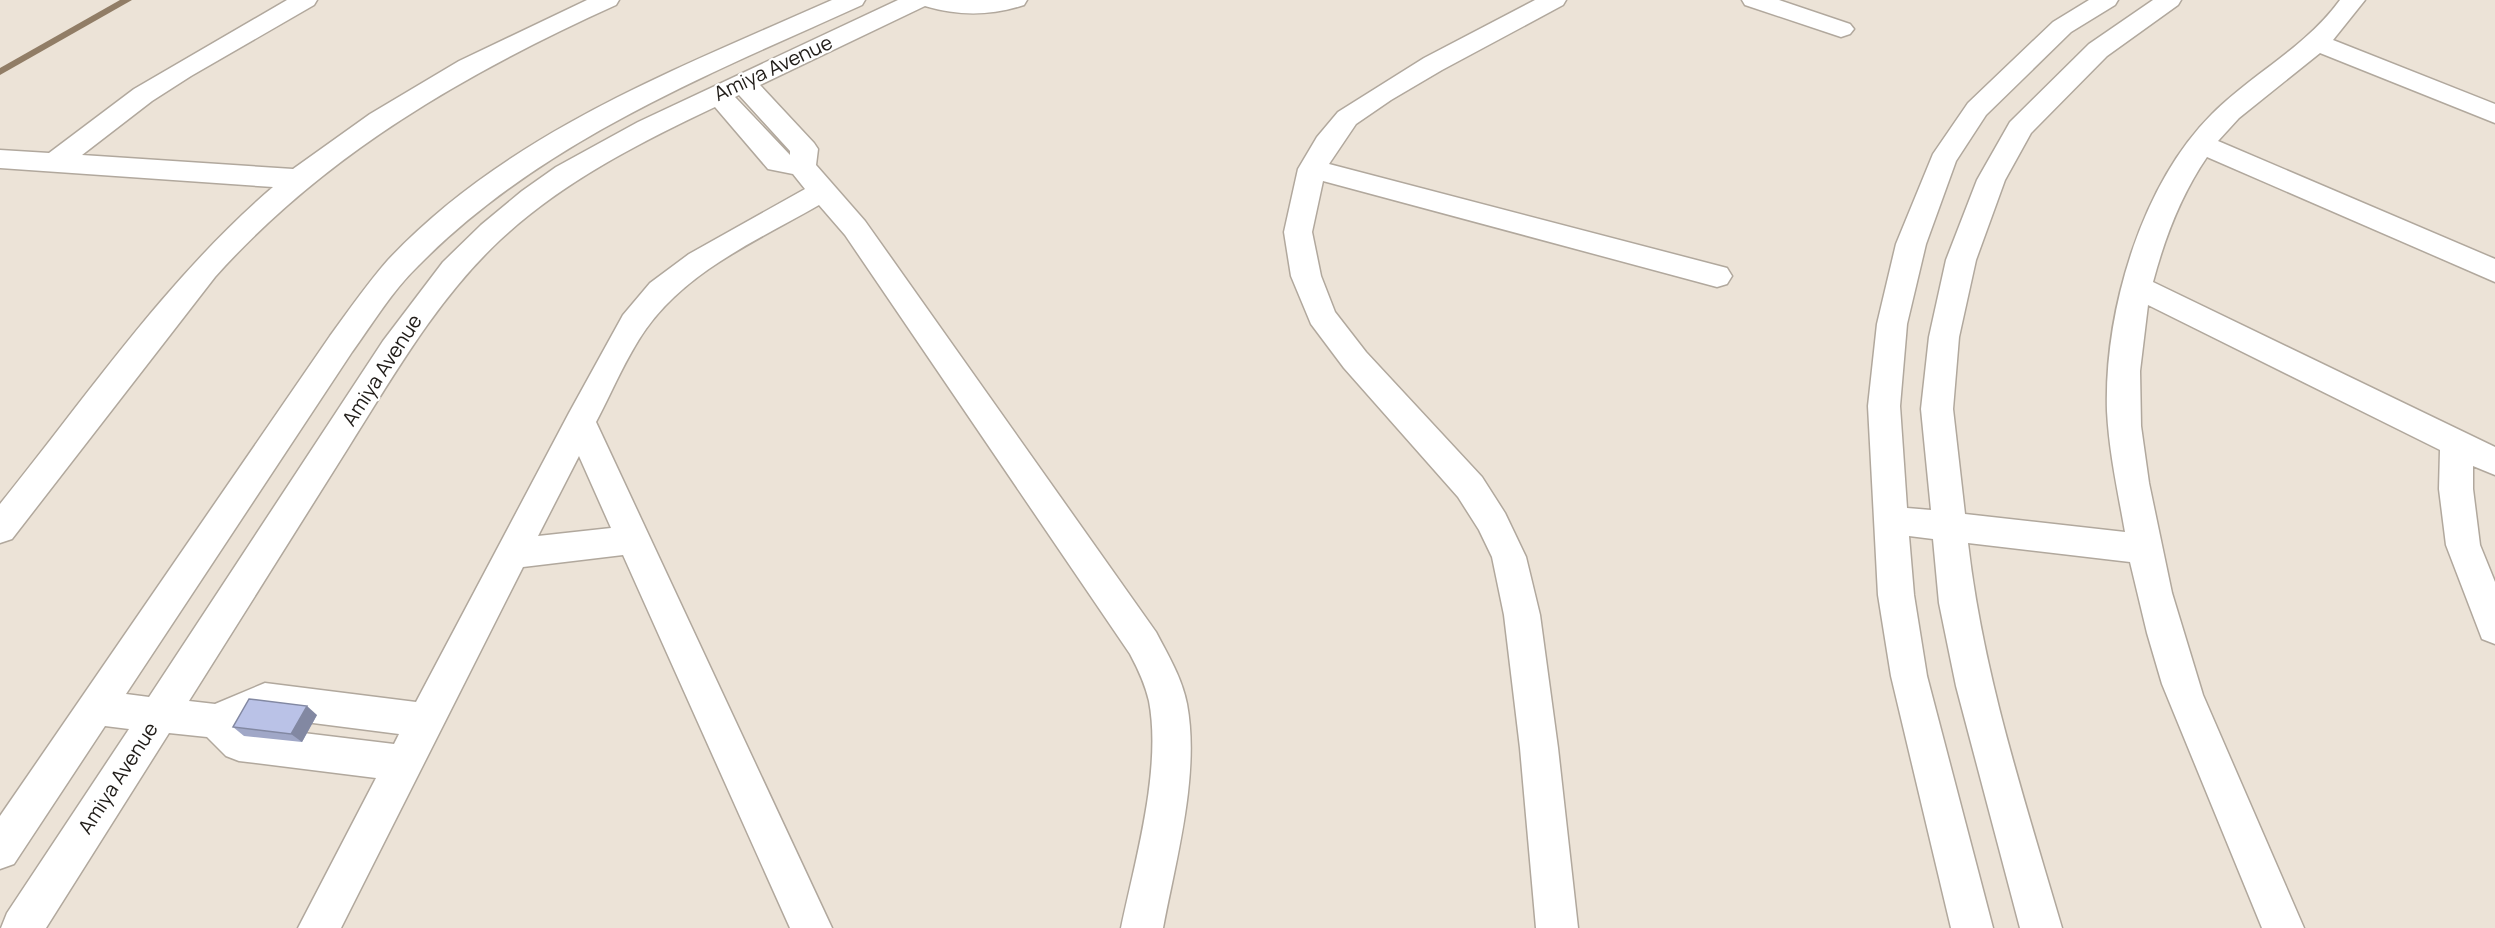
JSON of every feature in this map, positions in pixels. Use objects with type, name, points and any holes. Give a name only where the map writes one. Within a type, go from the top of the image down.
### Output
[{"type":"street","points":[[55,162],[143,95],[182,70],[305,0]]},
{"type":"street","points":[[0,529],[182,295],[259,214],[300,179],[360,134],[418,95],[511,45],[607,0]]},
{"type":"street","name":"Amiya Avenue","points":[[0,850],[347,335],[407,259],[496,180],[578,128],[854,0]]},
{"type":"street","name":"Amiya Avenue","points":[[22,928],[394,348],[453,269],[499,225],[566,174],[605,150],[730,88],[918,0]]},
{"type":"street","points":[[930,0],[955,6],[974,7],[1015,0]]},
{"type":"street","points":[[1554,0],[1433,64],[1347,118],[1327,143],[1312,169],[1298,231],[1306,276],[1322,316],[1355,360],[1470,487],[1493,523],[1509,557],[1522,615],[1535,715],[1557,928]]},
{"type":"street","points":[[1754,0],[1841,29]]},
{"type":"street","points":[[1971,928],[1909,676],[1896,595],[1884,406],[1892,324],[1911,244],[1942,160],[1977,109],[2062,27],[2106,0]]},
{"type":"street","points":[[2041,928],[1974,686],[1957,603],[1937,410],[1944,337],[1961,260],[1991,180],[2020,129],[2098,50],[2169,0]]},
{"type":"street","points":[[2283,928],[2177,675],[2157,604],[2145,549],[2131,474],[2123,398],[2128,337],[2138,287],[2157,220],[2176,182],[2202,144],[2228,114],[2317,43],[2341,18],[2353,0]]},
{"type":"street","points":[[2317,43],[2495,114]]},
{"type":"street","points":[[730,88],[778,162],[812,179],[855,228],[1143,643],[1158,674],[1169,711],[1170,747],[1163,822],[1142,928]]},
{"type":"street","points":[[2202,144],[2495,271]]},
{"type":"street","points":[[0,159],[300,179]]},
{"type":"street","points":[[1312,169],[1717,276]]},
{"type":"street","points":[[319,928],[580,422],[634,323],[661,291],[812,179]]},
{"type":"street","points":[[2138,287],[2495,462]]},
{"type":"street","points":[[580,422],[811,928]]},
{"type":"street","points":[[2456,443],[2456,489],[2463,545],[2495,628]]},
{"type":"street","points":[[1891,520],[2145,549]]},
{"type":"street","points":[[512,554],[633,540]]},
{"type":"street","points":[[96,708],[216,721],[265,700],[426,720]]},
{"type":"street","points":[[216,721],[239,744],[404,763]]},
{"type":"building","points":[[249,699],[307,706],[291,734],[233,727]]},
{"type":"waterway","points":[[0,72],[127,0]]}]
